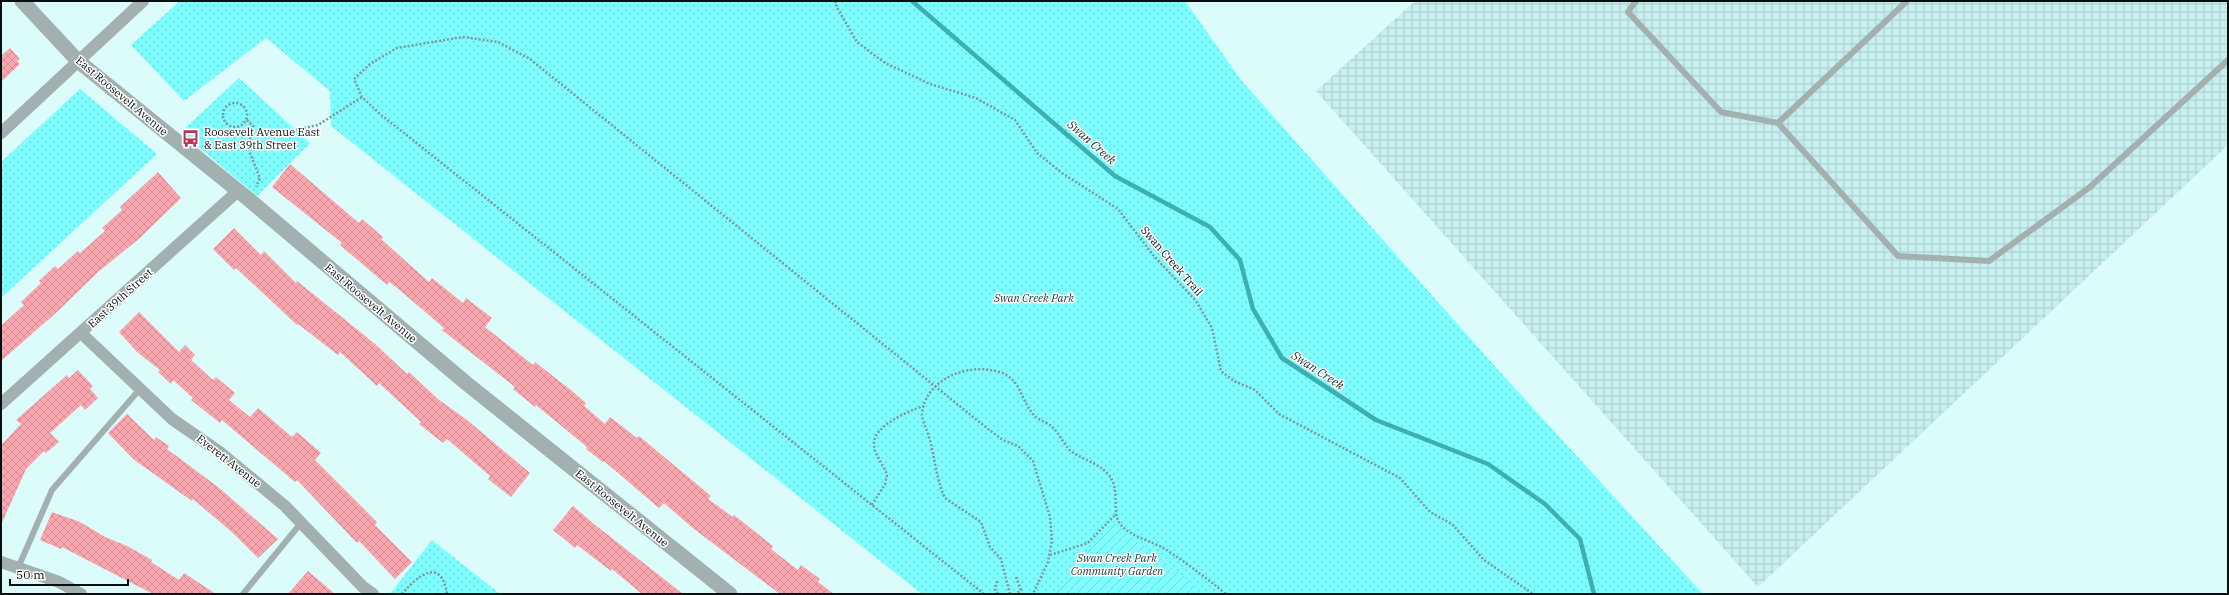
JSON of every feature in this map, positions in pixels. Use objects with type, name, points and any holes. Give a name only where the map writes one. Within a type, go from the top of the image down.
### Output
[{"type":"street","name":"East Roosevelt Avenue","points":[[22,1],[78,61],[242,195],[466,382],[730,594]]},
{"type":"street","points":[[1,133],[143,1]]},
{"type":"street","name":"East 39th Street","points":[[1,404],[81,333],[242,195]]},
{"type":"street","name":"Everett Avenue","points":[[81,333],[172,419],[221,453],[285,506],[365,592]]},
{"type":"street","points":[[1,562],[59,582],[81,594]]},
{"type":"lane","points":[[1636,1],[1628,12],[1721,112],[1778,123],[1898,256],[1989,261],[2090,187],[2228,60]]},
{"type":"lane","points":[[1778,123],[1907,1]]},
{"type":"lane","points":[[18,568],[52,490],[140,389]]},
{"type":"lane","points":[[243,594],[301,523]]},
{"type":"path","name":"Swan Creek Trail","points":[[836,1],[835,4],[857,42],[885,64],[930,84],[976,98],[1015,120],[1037,153],[1062,173],[1118,209],[1153,255],[1196,301],[1212,328],[1221,371],[1234,381],[1255,390],[1279,414],[1400,478],[1430,512],[1452,524],[1484,560],[1533,594]]},
{"type":"path","points":[[984,594],[386,119],[362,97],[354,79],[370,64],[397,48],[463,37],[498,42],[530,59],[988,429],[1003,440],[1022,449],[1033,461],[1050,517],[1052,540],[1041,579],[1033,594]]},
{"type":"path","points":[[253,130],[263,130],[274,134],[318,125],[362,97]]},
{"type":"path","points":[[234,103],[242,105],[247,111],[246,120],[239,127],[231,127],[223,118],[224,110],[234,103]]},
{"type":"path","points":[[242,195],[258,184],[260,178],[248,152],[253,130],[251,124],[246,120]]},
{"type":"path","points":[[1010,594],[1001,559],[990,547],[981,522],[945,498],[939,483],[931,444],[922,415],[924,406],[931,391],[936,386],[954,374],[973,369],[989,369],[1002,373],[1013,380],[1035,416],[1052,427],[1070,450],[1083,459],[1098,465],[1108,474],[1114,485],[1117,498],[1116,514],[1120,525],[1164,548],[1226,594]]},
{"type":"path","points":[[872,505],[885,484],[887,475],[873,442],[878,432],[901,415],[924,406]]},
{"type":"path","points":[[1049,555],[1088,543],[1116,514]]},
{"type":"path","points":[[402,594],[418,576],[429,573],[436,574],[440,578],[445,584],[447,594]]},
{"type":"path","points":[[1016,577],[1021,590],[1016,594]]},
{"type":"path","points":[[997,581],[995,590],[998,594]]},
{"type":"shaded area","points":[[1415,1],[2228,1],[2228,145],[1758,587],[1316,91]]},
{"type":"green space","name":"Swan Creek Park","points":[[180,1],[1185,1],[1241,80],[1500,372],[1703,594],[922,594],[331,126],[330,91],[266,38],[184,101],[131,45]]},
{"type":"green space","points":[[239,78],[310,143],[257,196],[181,132]]},
{"type":"green space","points":[[80,89],[157,154],[1,298],[1,162]]},
{"type":"green space","name":"Swan Creek Park Community Garden","points":[[1112,521],[1206,594],[1055,594]]},
{"type":"green space","points":[[432,540],[500,594],[390,594]]},
{"type":"building","points":[[10,48],[20,59],[17,61],[20,64],[1,82],[1,56]]},
{"type":"building","points":[[290,164],[359,223],[362,219],[383,237],[381,239],[429,282],[432,278],[463,303],[466,298],[492,318],[485,327],[533,365],[535,362],[572,391],[586,403],[584,406],[605,424],[610,417],[637,438],[639,436],[711,496],[708,499],[733,517],[734,515],[773,546],[771,549],[798,570],[801,565],[820,579],[818,582],[834,594],[780,594],[694,529],[664,503],[659,508],[604,461],[603,462],[586,449],[587,447],[536,405],[535,407],[513,389],[515,387],[442,330],[444,328],[396,287],[389,282],[387,285],[340,245],[342,243],[272,187]]},
{"type":"building","points":[[158,172],[181,198],[140,238],[98,272],[58,311],[1,361],[1,326],[24,305],[21,302],[41,283],[39,281],[55,266],[58,269],[78,251],[80,253],[105,231],[102,228],[122,210],[120,207]]},
{"type":"building","points":[[234,228],[261,255],[264,251],[296,283],[297,281],[375,344],[407,374],[409,372],[439,400],[467,420],[530,473],[511,497],[488,479],[490,476],[447,439],[443,443],[419,424],[421,422],[379,383],[377,386],[340,352],[338,355],[298,324],[297,325],[236,268],[234,270],[213,249]]},
{"type":"building","points":[[139,312],[179,352],[185,345],[195,355],[191,360],[213,380],[216,377],[235,393],[229,400],[250,417],[258,408],[292,437],[297,432],[321,453],[315,460],[377,522],[375,525],[412,562],[395,579],[359,541],[357,543],[297,480],[295,482],[222,420],[220,423],[191,400],[193,398],[173,380],[171,384],[158,372],[160,370],[137,352],[119,332]]},
{"type":"building","points":[[78,370],[93,386],[90,389],[98,398],[85,410],[81,405],[50,433],[59,442],[46,453],[44,451],[26,469],[1,525],[1,445],[21,424],[16,420],[67,375],[69,378]]},
{"type":"building","points":[[127,414],[154,440],[156,437],[169,446],[167,449],[218,487],[278,539],[258,558],[233,533],[193,499],[192,501],[133,459],[108,433]]},
{"type":"building","points":[[573,506],[683,594],[642,594],[612,569],[611,571],[577,545],[575,548],[553,530]]},
{"type":"building","points":[[52,512],[80,522],[105,537],[127,546],[152,560],[151,562],[179,580],[184,573],[216,594],[153,594],[62,547],[61,549],[40,540]]},
{"type":"building","points":[[308,571],[335,594],[288,594]]},
{"type":"waterway","name":"Swan Creek","points":[[912,1],[1115,176],[1210,227],[1240,260],[1253,309],[1282,358],[1376,420],[1488,464],[1545,504],[1580,539],[1594,594]]},
{"type":"place","name":"Roosevelt Avenue East & East 39th Street","points":[[191,138]]}]
